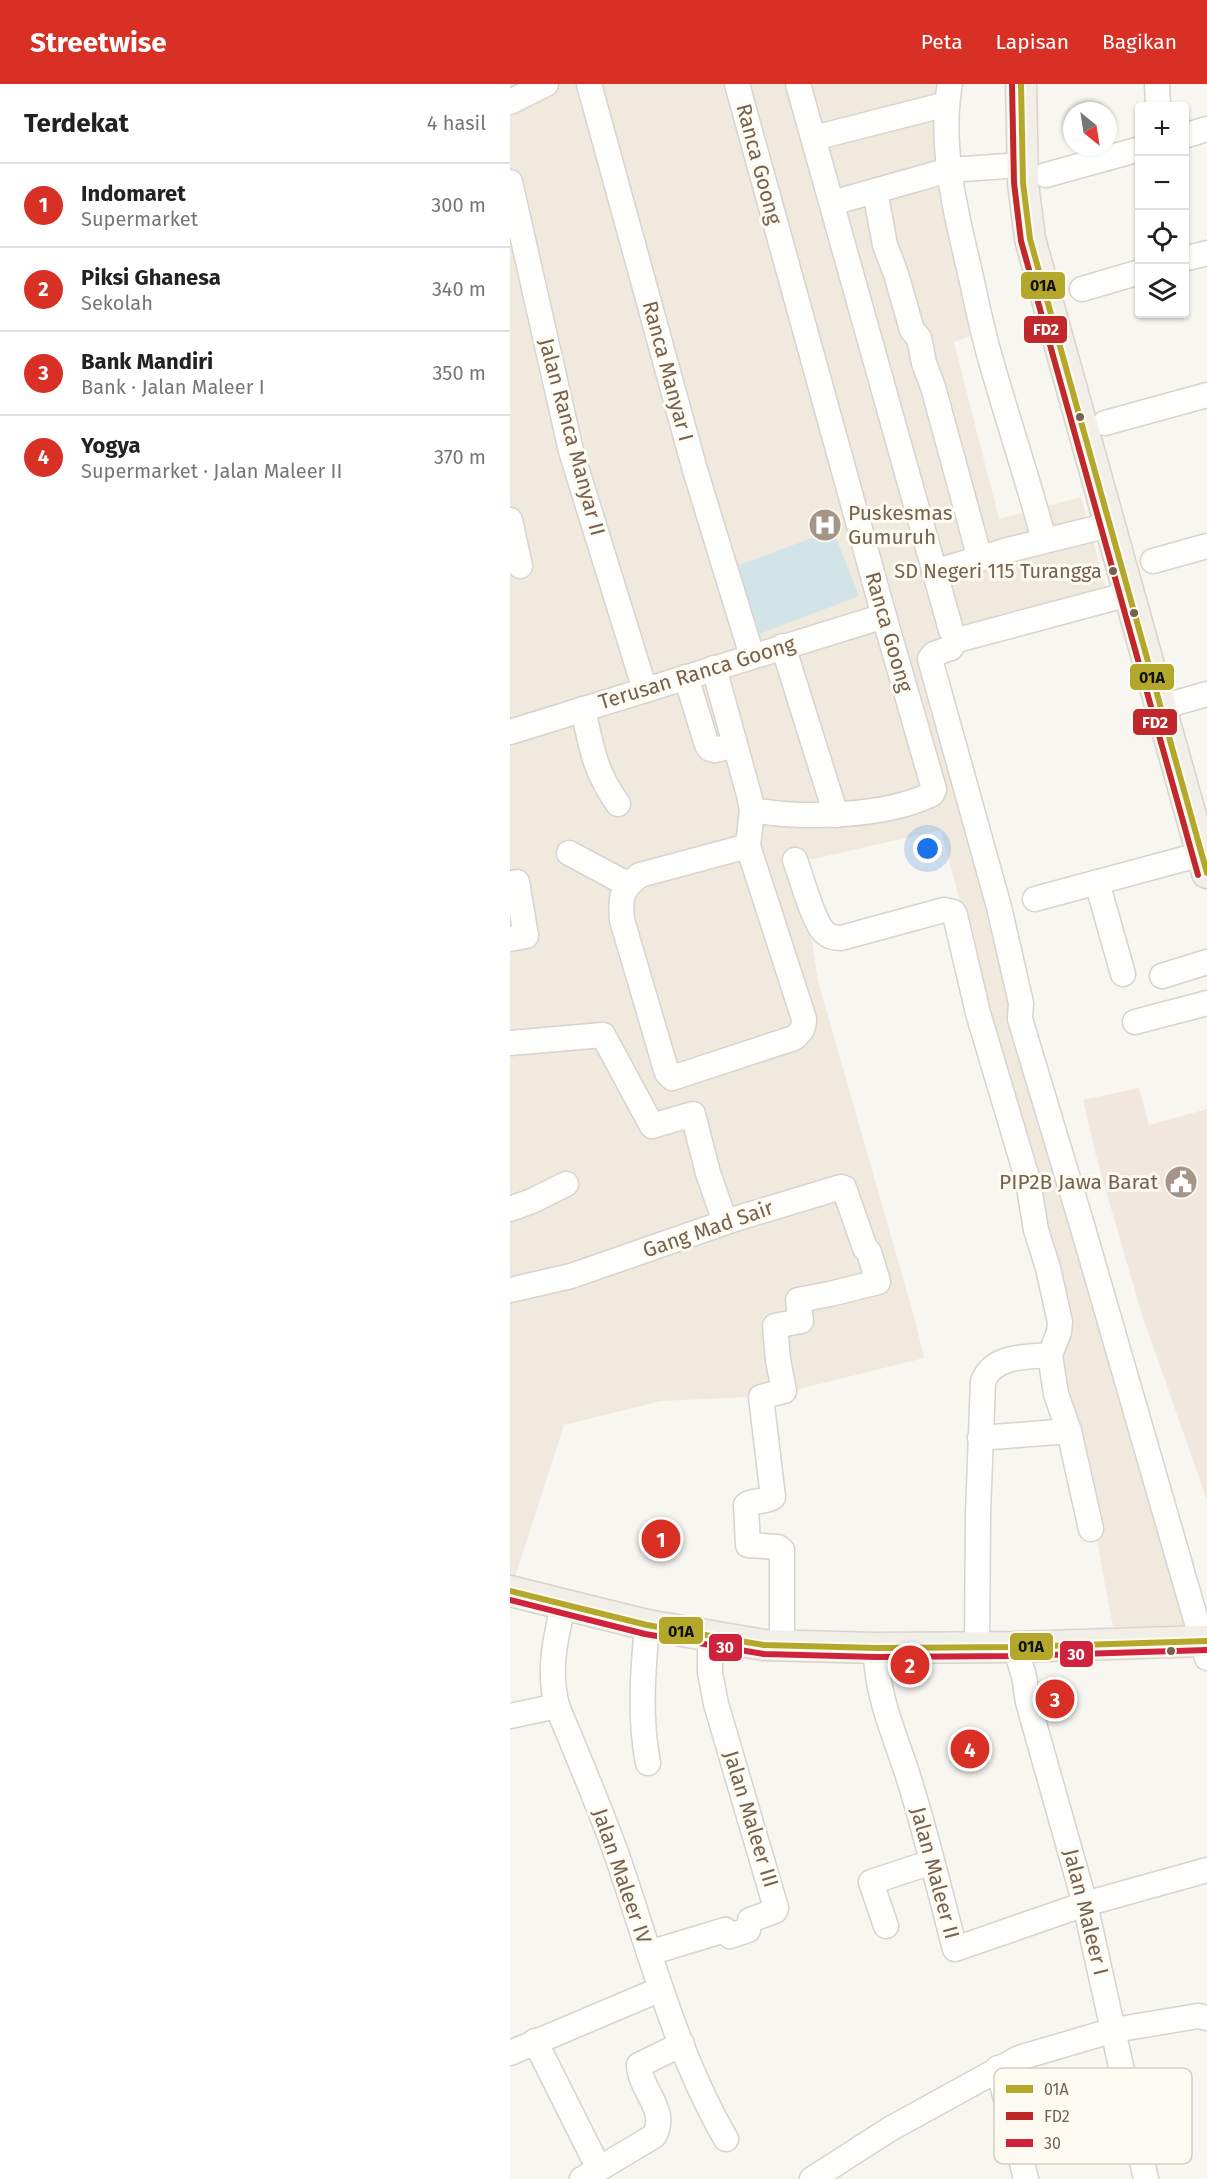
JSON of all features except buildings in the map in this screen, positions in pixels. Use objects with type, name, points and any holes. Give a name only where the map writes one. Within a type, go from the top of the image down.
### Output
[{"type":"main road","points":[[1021,84],[1034,170],[1030,239],[1204,863]]},
{"type":"main road","points":[[510,1591],[647,1625],[710,1646],[745,1643],[876,1648],[1205,1646]]},
{"type":"street","points":[[510,102],[546,84]]},
{"type":"street","name":"Ranca Manyar I","points":[[589,84],[695,470],[752,656]]},
{"type":"street","name":"Ranca Goong","points":[[737,84],[934,792],[930,796],[897,805],[836,815],[770,813],[752,810]]},
{"type":"street","points":[[798,84],[934,572],[956,639],[951,648],[934,654],[930,659],[999,907],[1021,1003],[1020,1019],[1205,1646]]},
{"type":"street","points":[[1157,84],[1158,102]]},
{"type":"street","points":[[814,138],[949,94],[949,170],[963,246],[990,360],[1026,471],[1044,540]]},
{"type":"street","points":[[1189,135],[1207,129]]},
{"type":"street","points":[[831,203],[949,170],[1034,170],[1135,150]]},
{"type":"street","name":"Jalan Ranca Manyar II","points":[[510,182],[572,450],[645,690]]},
{"type":"street","points":[[875,191],[885,245],[912,330],[919,338],[924,363],[936,397],[980,559]]},
{"type":"street","points":[[1189,258],[1207,253]]},
{"type":"street","points":[[1082,289],[1135,273]]},
{"type":"street","points":[[1105,423],[1207,395]]},
{"type":"street","points":[[510,520],[520,566]]},
{"type":"street","points":[[934,572],[1044,540],[1109,525]]},
{"type":"street","points":[[1153,561],[1207,546]]},
{"type":"street","points":[[956,639],[1128,594]]},
{"type":"street","name":"Terusan Ranca Goong","points":[[510,732],[884,616]]},
{"type":"street","points":[[783,646],[836,815]]},
{"type":"street","points":[[714,668],[752,810],[748,846],[804,1019],[804,1027],[802,1032],[794,1038],[672,1078],[667,1073],[625,931],[621,904],[627,884],[640,875],[748,846]]},
{"type":"street","points":[[686,676],[707,745],[710,749],[715,750],[735,745]]},
{"type":"street","points":[[1161,707],[1207,693]]},
{"type":"street","points":[[583,709],[596,768],[604,785],[618,804]]},
{"type":"street","points":[[569,853],[627,884]]},
{"type":"street","points":[[795,860],[821,929],[830,936],[841,938],[945,910],[955,915],[978,1013],[1028,1181],[1036,1230],[1048,1268],[1060,1322],[1059,1332],[1050,1355],[1056,1394],[1069,1431],[1091,1529]]},
{"type":"street","points":[[1035,899],[1097,882],[1204,863]]},
{"type":"street","points":[[510,884],[517,882],[526,936],[510,939]]},
{"type":"street","points":[[1097,882],[1123,974]]},
{"type":"street","points":[[1162,976],[1207,962]]},
{"type":"street","points":[[1135,1022],[1207,1003]]},
{"type":"street","points":[[510,1043],[603,1035],[652,1126],[693,1114]]},
{"type":"street","points":[[679,1076],[693,1114],[708,1173],[725,1222]]},
{"type":"street","points":[[510,1209],[566,1184]]},
{"type":"street","name":"Gang Mad Sair","points":[[510,1290],[571,1276],[725,1222],[841,1187],[845,1191],[878,1282],[798,1300],[801,1321],[775,1326],[784,1391],[761,1396],[773,1497],[770,1500],[749,1502],[746,1505],[748,1545],[778,1547],[782,1550],[782,1646]]},
{"type":"street","points":[[977,1648],[981,1390],[987,1371],[991,1368],[1011,1358],[1050,1355]]},
{"type":"street","points":[[980,1438],[1069,1431]]},
{"type":"street","name":"Jalan Maleer IV","points":[[563,1606],[552,1660],[552,1687],[557,1706],[615,1849],[661,1989],[682,2043],[708,2105],[726,2139]]},
{"type":"street","points":[[647,1625],[644,1658],[643,1736],[648,1763]]},
{"type":"street","name":"Jalan Maleer III","points":[[649,1953],[725,1930],[730,1935],[748,1930],[750,1920],[775,1911],[777,1908],[716,1704],[710,1673],[710,1646]]},
{"type":"street","name":"Jalan Maleer I","points":[[1015,1647],[1024,1676],[1028,1702],[1085,1904],[1122,2068]]},
{"type":"street","name":"Jalan Maleer II","points":[[876,1648],[876,1670],[881,1692],[912,1789],[955,1949],[1085,1904],[1207,1870]]},
{"type":"street","points":[[510,1716],[557,1706]]},
{"type":"street","points":[[886,1926],[871,1882],[932,1862]]},
{"type":"street","points":[[510,2053],[661,1989]]},
{"type":"street","points":[[998,2068],[1019,2058],[1114,2030],[1198,2016],[1207,2018]]},
{"type":"street","points":[[535,2042],[590,2174],[654,2136],[660,2126],[659,2115],[645,2086],[639,2065],[682,2043]]},
{"type":"street","points":[[812,2179],[890,2128],[994,2070]]},
{"type":"street","points":[[1022,2164],[1026,2179]]},
{"type":"street","name":"Jalan Maleer I","points":[[1143,2164],[1146,2179]]},
{"type":"shaded area","points":[[510,84],[791,84],[947,638],[927,658],[1197,1626],[1113,1627],[1062,1353],[1069,1314],[941,830],[800,862],[818,981],[924,1358],[771,1396],[661,1401],[564,1425],[515,1577],[510,1576]]},
{"type":"shaded area","points":[[799,84],[955,84],[947,173],[980,332],[954,342],[999,519],[1081,497],[1108,595],[956,639]]},
{"type":"shaded area","points":[[833,530],[859,596],[757,635],[731,568]]},
{"type":"shaded area","points":[[1139,1088],[1149,1125],[1207,1109],[1207,1500],[1141,1312],[1096,1156],[1083,1100]]},
{"type":"transit line","name":"FD2","points":[[1012,84],[1014,183],[1021,241],[1198,875]]},
{"type":"transit line","name":"01A","points":[[1021,84],[1023,183],[1030,239],[1207,873]]},
{"type":"transit line","name":"01A","points":[[510,1591],[647,1625],[764,1645],[876,1648],[1015,1647],[1207,1641]]},
{"type":"transit line","name":"30","points":[[510,1600],[645,1634],[764,1654],[876,1657],[1015,1656],[1207,1650]]},
{"type":"place","name":"Puskesmas Gumuruh","points":[[825,525]]},
{"type":"place","name":"SD Negeri 115 Turangga","points":[[1113,571]]},
{"type":"place","name":"PIP2B Jawa Barat","points":[[1181,1182]]},
{"type":"place","name":"Indomaret","points":[[661,1539]]},
{"type":"place","name":"Piksi Ghanesa","points":[[910,1665]]},
{"type":"place","name":"Bank Mandiri","points":[[1055,1699]]},
{"type":"place","name":"Yogya","points":[[970,1749]]}]
